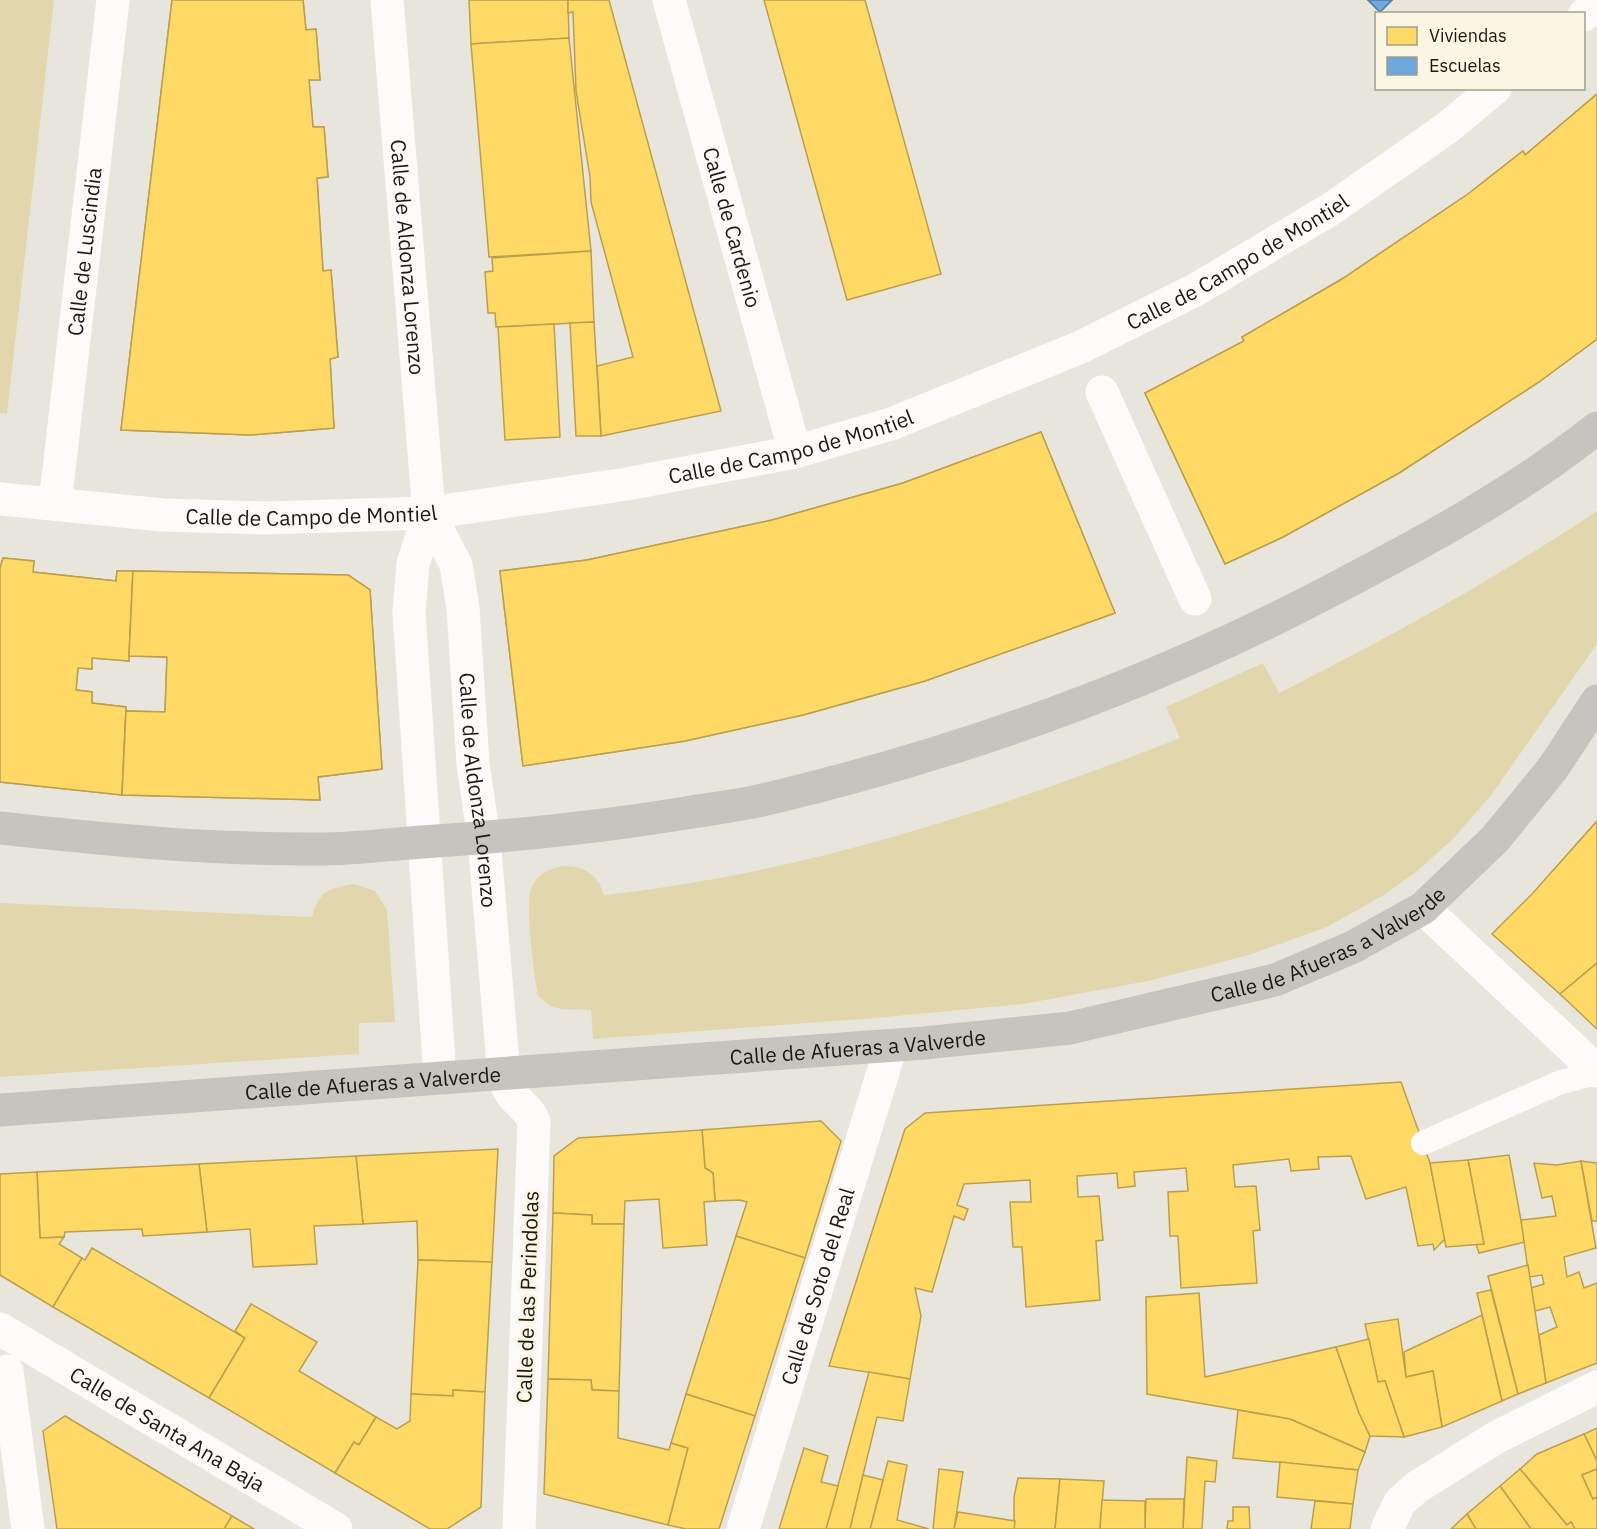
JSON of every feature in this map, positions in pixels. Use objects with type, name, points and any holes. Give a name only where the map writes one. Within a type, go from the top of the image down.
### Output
[{"type":"street","name":"Calle de Luscindia","points":[[55,504],[113,0]]},
{"type":"street","name":"Calle de Aldonza Lorenzo","points":[[387,0],[429,513],[413,564],[409,612],[440,1077]]},
{"type":"street","name":"Calle de Cardenio","points":[[669,0],[795,452]]},
{"type":"street","points":[[1585,14],[1597,4]]},
{"type":"street","name":"Calle de Campo de Montiel","points":[[0,499],[197,516],[289,518],[429,513],[627,484],[795,452],[891,424],[1070,351],[1197,289],[1331,209],[1447,128],[1493,90]]},
{"type":"street","points":[[1102,392],[1195,599]]},
{"type":"street","points":[[0,828],[105,840],[240,848],[327,849],[484,839],[613,825],[765,800],[938,752],[1091,700],[1236,638],[1432,537],[1567,452],[1597,428]]},
{"type":"street","name":"Calle de Aldonza Lorenzo","points":[[429,513],[456,565],[463,608],[473,764],[484,839],[504,1075]]},
{"type":"street","name":"Calle de Afueras a Valverde","points":[[0,1110],[891,1046],[1070,1028],[1275,980],[1353,947],[1423,908],[1495,839],[1553,768],[1597,701]]},
{"type":"street","points":[[1423,908],[1597,1072]]},
{"type":"street","name":"Calle de Soto del Real","points":[[743,1529],[891,1046]]},
{"type":"street","name":"Calle de las Perindolas","points":[[504,1075],[510,1096],[529,1112],[534,1121],[519,1529]]},
{"type":"street","name":"Calle de Santa Ana Baja","points":[[0,1329],[336,1529]]},
{"type":"street","points":[[7,1371],[28,1529]]},
{"type":"street","points":[[1387,1529],[1400,1502],[1417,1487],[1497,1437],[1597,1387]]},
{"type":"lane","points":[[1423,1143],[1561,1082],[1597,1072]]},
{"type":"shaded area","points":[[0,0],[54,0],[7,414],[0,413]]},
{"type":"shaded area","points":[[1597,511],[1597,644],[1492,794],[1453,839],[1416,872],[1384,895],[1327,927],[1249,955],[1148,981],[1023,1004],[875,1018],[593,1039],[591,1010],[569,1010],[555,1007],[543,1001],[538,995],[531,942],[529,898],[536,880],[544,873],[563,866],[583,870],[599,883],[604,895],[677,885],[750,872],[897,836],[1041,790],[1180,738],[1166,707],[1263,663],[1279,693],[1441,607]]},
{"type":"shaded area","points":[[354,884],[375,891],[387,910],[395,1022],[359,1023],[359,1054],[0,1077],[0,903],[312,917],[318,901],[326,892]]},
{"type":"building: Viviendas","points":[[172,0],[303,0],[306,30],[316,29],[320,80],[309,80],[313,127],[324,127],[328,177],[317,178],[323,271],[331,270],[338,357],[330,359],[334,428],[251,435],[121,430]],"holes":[[[205,279],[239,282],[239,288],[231,289],[232,303],[223,304],[226,346],[198,342]]]},
{"type":"building: Viviendas","points":[[172,0],[303,0],[306,30],[316,29],[320,80],[309,80],[313,127],[324,127],[328,177],[317,178],[323,271],[331,270],[338,357],[330,359],[334,428],[251,435],[121,430]]},
{"type":"building: Viviendas","points":[[469,0],[568,0],[569,38],[471,44]]},
{"type":"building: Viviendas","points":[[568,0],[609,0],[721,411],[601,436],[597,366],[633,357],[591,202],[590,177],[576,91],[573,12],[568,13]]},
{"type":"building: Viviendas","points":[[764,0],[865,0],[941,274],[847,300]]},
{"type":"building: Viviendas","points":[[569,38],[591,251],[489,257],[471,44]]},
{"type":"building: Viviendas","points":[[1597,94],[1597,211],[1595,208],[1548,240],[1575,280],[1597,266],[1597,339],[1539,382],[1399,473],[1283,537],[1225,564],[1145,393],[1244,341],[1242,337],[1342,279],[1468,194],[1523,151],[1525,155]],"holes":[[[1502,274],[1509,283],[1507,289],[1515,305],[1524,305],[1530,315],[1484,345],[1478,336],[1479,329],[1470,314],[1462,313],[1456,305]],[[1408,336],[1437,377],[1390,408],[1384,399],[1386,391],[1377,377],[1369,375],[1363,367]],[[1314,395],[1340,436],[1295,466],[1289,458],[1291,449],[1281,435],[1273,434],[1268,425]]]},
{"type":"building: Viviendas","points":[[1597,94],[1597,339],[1539,382],[1399,473],[1283,537],[1225,564],[1145,393],[1244,341],[1242,337],[1342,279],[1468,194],[1523,151],[1525,155]]},
{"type":"building: Viviendas","points":[[591,251],[594,322],[496,327],[495,313],[488,313],[485,272],[493,271],[492,258]]},
{"type":"building: Viviendas","points":[[594,322],[601,436],[576,436],[570,323]]},
{"type":"building: Viviendas","points":[[554,324],[560,437],[505,440],[498,327]]},
{"type":"building: Viviendas","points":[[1041,432],[1115,613],[925,681],[803,715],[685,741],[523,766],[500,571],[587,560],[772,520],[903,483]],"holes":[[[991,548],[1001,584],[934,608],[924,572]],[[883,584],[894,620],[833,638],[824,601]],[[781,611],[790,649],[729,664],[722,627]],[[680,635],[686,673],[609,686],[604,649]]]},
{"type":"building: Viviendas","points":[[1041,432],[1115,613],[925,681],[803,715],[685,741],[523,766],[500,571],[587,560],[772,520],[903,483]]},
{"type":"building: Viviendas","points":[[3,558],[34,561],[33,572],[116,581],[117,571],[133,571],[129,661],[92,658],[92,669],[78,668],[76,690],[92,692],[92,703],[126,707],[122,795],[0,782],[0,693],[36,697],[39,652],[0,648],[0,568]]},
{"type":"building: Viviendas","points":[[3,558],[34,561],[33,572],[116,581],[117,571],[133,571],[129,661],[92,658],[92,669],[78,668],[76,690],[92,692],[92,703],[126,707],[122,795],[0,782],[0,568]]},
{"type":"building: Viviendas","points":[[133,571],[348,575],[370,590],[382,769],[318,777],[320,800],[122,795],[126,711],[165,712],[167,657],[129,656]],"holes":[[[225,663],[279,667],[271,703],[274,709],[274,721],[220,716],[221,704],[229,699],[229,682],[224,675]]]},
{"type":"building: Viviendas","points":[[133,571],[348,575],[370,590],[382,769],[318,777],[320,800],[122,795],[126,711],[165,712],[167,657],[129,656]]},
{"type":"building: Viviendas","points":[[1597,821],[1597,963],[1560,994],[1492,934],[1532,894]]},
{"type":"building: Viviendas","points":[[1597,963],[1597,1029],[1560,994]]},
{"type":"building: Viviendas","points":[[1401,1082],[1430,1163],[1445,1239],[1434,1250],[1433,1244],[1418,1246],[1406,1187],[1366,1199],[1351,1156],[1318,1157],[1319,1169],[1291,1171],[1289,1159],[1233,1165],[1235,1187],[1256,1186],[1260,1230],[1253,1231],[1257,1283],[1181,1288],[1178,1236],[1170,1236],[1168,1192],[1188,1191],[1186,1168],[1134,1172],[1135,1186],[1118,1188],[1117,1173],[1077,1176],[1078,1197],[1099,1196],[1103,1240],[1096,1241],[1100,1300],[1026,1307],[1022,1247],[1013,1247],[1010,1202],[1031,1202],[1030,1180],[964,1184],[957,1205],[968,1209],[964,1220],[954,1216],[932,1292],[915,1288],[921,1316],[910,1379],[829,1366],[905,1129],[925,1113]]},
{"type":"building: Viviendas","points":[[821,1121],[841,1141],[805,1258],[736,1236],[747,1202],[715,1201],[713,1173],[705,1168],[702,1130]]},
{"type":"building: Viviendas","points":[[702,1130],[705,1168],[713,1173],[715,1201],[704,1202],[707,1245],[663,1248],[659,1199],[625,1201],[624,1224],[592,1224],[592,1215],[553,1213],[554,1156],[578,1138]]},
{"type":"building: Viviendas","points":[[498,1149],[492,1262],[418,1260],[417,1221],[363,1224],[356,1156]]},
{"type":"building: Viviendas","points":[[1509,1155],[1525,1242],[1479,1253],[1476,1244],[1484,1244],[1468,1160]]},
{"type":"building: Viviendas","points":[[356,1156],[363,1224],[314,1226],[317,1264],[253,1267],[250,1229],[207,1232],[199,1164]]},
{"type":"building: Viviendas","points":[[1468,1160],[1484,1244],[1446,1247],[1430,1163]]},
{"type":"building: Viviendas","points":[[1581,1161],[1596,1248],[1564,1257],[1567,1277],[1579,1272],[1584,1288],[1597,1283],[1597,1363],[1546,1383],[1539,1335],[1557,1327],[1550,1307],[1535,1311],[1531,1288],[1544,1284],[1542,1275],[1529,1277],[1521,1220],[1556,1216],[1552,1196],[1542,1198],[1534,1163],[1557,1165]]},
{"type":"building: Viviendas","points":[[1581,1161],[1597,1163],[1597,1221],[1592,1221]]},
{"type":"building: Viviendas","points":[[199,1164],[207,1232],[143,1236],[142,1229],[65,1232],[64,1237],[40,1238],[37,1172]]},
{"type":"building: Viviendas","points":[[37,1172],[40,1238],[64,1237],[59,1244],[82,1258],[53,1307],[0,1275],[0,1174]]},
{"type":"building: Viviendas","points":[[553,1213],[592,1215],[592,1224],[624,1224],[619,1391],[592,1390],[591,1380],[548,1379]]},
{"type":"building: Viviendas","points":[[736,1236],[805,1258],[755,1416],[686,1394]]},
{"type":"building: Viviendas","points":[[92,1248],[245,1338],[209,1398],[53,1307],[82,1258],[85,1260]]},
{"type":"building: Viviendas","points":[[418,1260],[492,1262],[485,1392],[453,1390],[453,1396],[411,1394]]},
{"type":"building: Viviendas","points":[[1528,1265],[1546,1383],[1518,1394],[1488,1276]]},
{"type":"building: Viviendas","points":[[1491,1290],[1518,1394],[1502,1401],[1477,1293]]},
{"type":"building: Viviendas","points":[[1199,1293],[1205,1377],[1336,1347],[1359,1413],[1370,1436],[1365,1452],[1290,1419],[1147,1394],[1146,1297]]},
{"type":"building: Viviendas","points":[[251,1304],[317,1342],[299,1371],[376,1417],[359,1445],[354,1442],[335,1473],[209,1398],[245,1338],[235,1331]]},
{"type":"building: Viviendas","points":[[1482,1315],[1502,1401],[1442,1427],[1433,1371],[1406,1377],[1404,1352]]},
{"type":"building: Viviendas","points":[[1398,1319],[1406,1377],[1433,1371],[1442,1427],[1404,1437],[1385,1381],[1378,1382],[1365,1324]]},
{"type":"building: Viviendas","points":[[1369,1339],[1378,1382],[1385,1381],[1404,1437],[1370,1436],[1359,1413],[1336,1347]]},
{"type":"building: Viviendas","points":[[869,1372],[910,1379],[903,1421],[877,1417],[850,1529],[826,1529]]},
{"type":"building: Viviendas","points":[[548,1379],[591,1380],[592,1390],[619,1391],[618,1438],[669,1450],[671,1443],[688,1448],[668,1525],[544,1494]]},
{"type":"building: Viviendas","points":[[453,1390],[485,1392],[481,1507],[447,1529],[430,1529],[335,1473],[354,1442],[359,1445],[376,1417],[397,1429],[410,1421],[411,1394],[453,1396]]},
{"type":"building: Viviendas","points":[[686,1394],[755,1416],[719,1529],[686,1529],[668,1525],[688,1448],[671,1443]]},
{"type":"building: Viviendas","points":[[1238,1410],[1290,1419],[1365,1452],[1358,1470],[1233,1458]]},
{"type":"building: Viviendas","points":[[65,1416],[232,1516],[224,1529],[57,1529],[43,1431]]},
{"type":"building: Viviendas","points":[[1597,1428],[1597,1461],[1584,1434]]},
{"type":"building: Viviendas","points":[[1584,1434],[1597,1461],[1597,1469],[1582,1475],[1593,1499],[1597,1497],[1597,1529],[1575,1529],[1571,1522],[1567,1525],[1520,1469],[1537,1454]]},
{"type":"building: Viviendas","points":[[804,1448],[828,1456],[821,1482],[838,1486],[826,1529],[779,1529]]},
{"type":"building: Viviendas","points":[[1187,1457],[1217,1461],[1215,1482],[1205,1481],[1202,1529],[1183,1529]]},
{"type":"building: Viviendas","points":[[888,1461],[907,1465],[897,1520],[929,1529],[870,1529]]},
{"type":"building: Viviendas","points":[[1280,1462],[1358,1470],[1353,1504],[1277,1497]]},
{"type":"building: Viviendas","points":[[939,1469],[963,1472],[954,1529],[933,1529]]},
{"type":"building: Viviendas","points":[[1520,1469],[1567,1525],[1571,1522],[1575,1529],[1531,1529],[1500,1486]]},
{"type":"building: Viviendas","points":[[1597,1469],[1597,1497],[1593,1499],[1582,1475]]},
{"type":"building: Viviendas","points":[[863,1475],[883,1480],[870,1529],[850,1529]]},
{"type":"building: Viviendas","points":[[1018,1478],[1060,1479],[1055,1529],[1014,1529],[1014,1497]]},
{"type":"building: Viviendas","points":[[1060,1479],[1104,1481],[1100,1529],[1055,1529]]},
{"type":"building: Viviendas","points":[[1500,1486],[1531,1529],[1476,1529],[1467,1514]]},
{"type":"building: Viviendas","points":[[1146,1499],[1184,1499],[1183,1529],[1145,1529]]},
{"type":"building: Viviendas","points":[[1102,1500],[1145,1501],[1145,1529],[1100,1529]]},
{"type":"building: Viviendas","points":[[1315,1501],[1353,1504],[1350,1529],[1311,1529]]},
{"type":"building: Viviendas","points":[[1233,1507],[1249,1507],[1250,1529],[1227,1529],[1228,1521],[1233,1521]]},
{"type":"building: Viviendas","points":[[958,1512],[1015,1521],[1014,1529],[954,1529]]},
{"type":"building: Viviendas","points":[[1467,1514],[1476,1529],[1451,1529]]},
{"type":"building: Viviendas","points":[[232,1516],[254,1529],[224,1529]]},
{"type":"building: Escuelas","points":[[1368,0],[1392,0],[1380,12]]},
{"type":"building: Escuelas","points":[[1368,0],[1392,0],[1380,12]]}]
